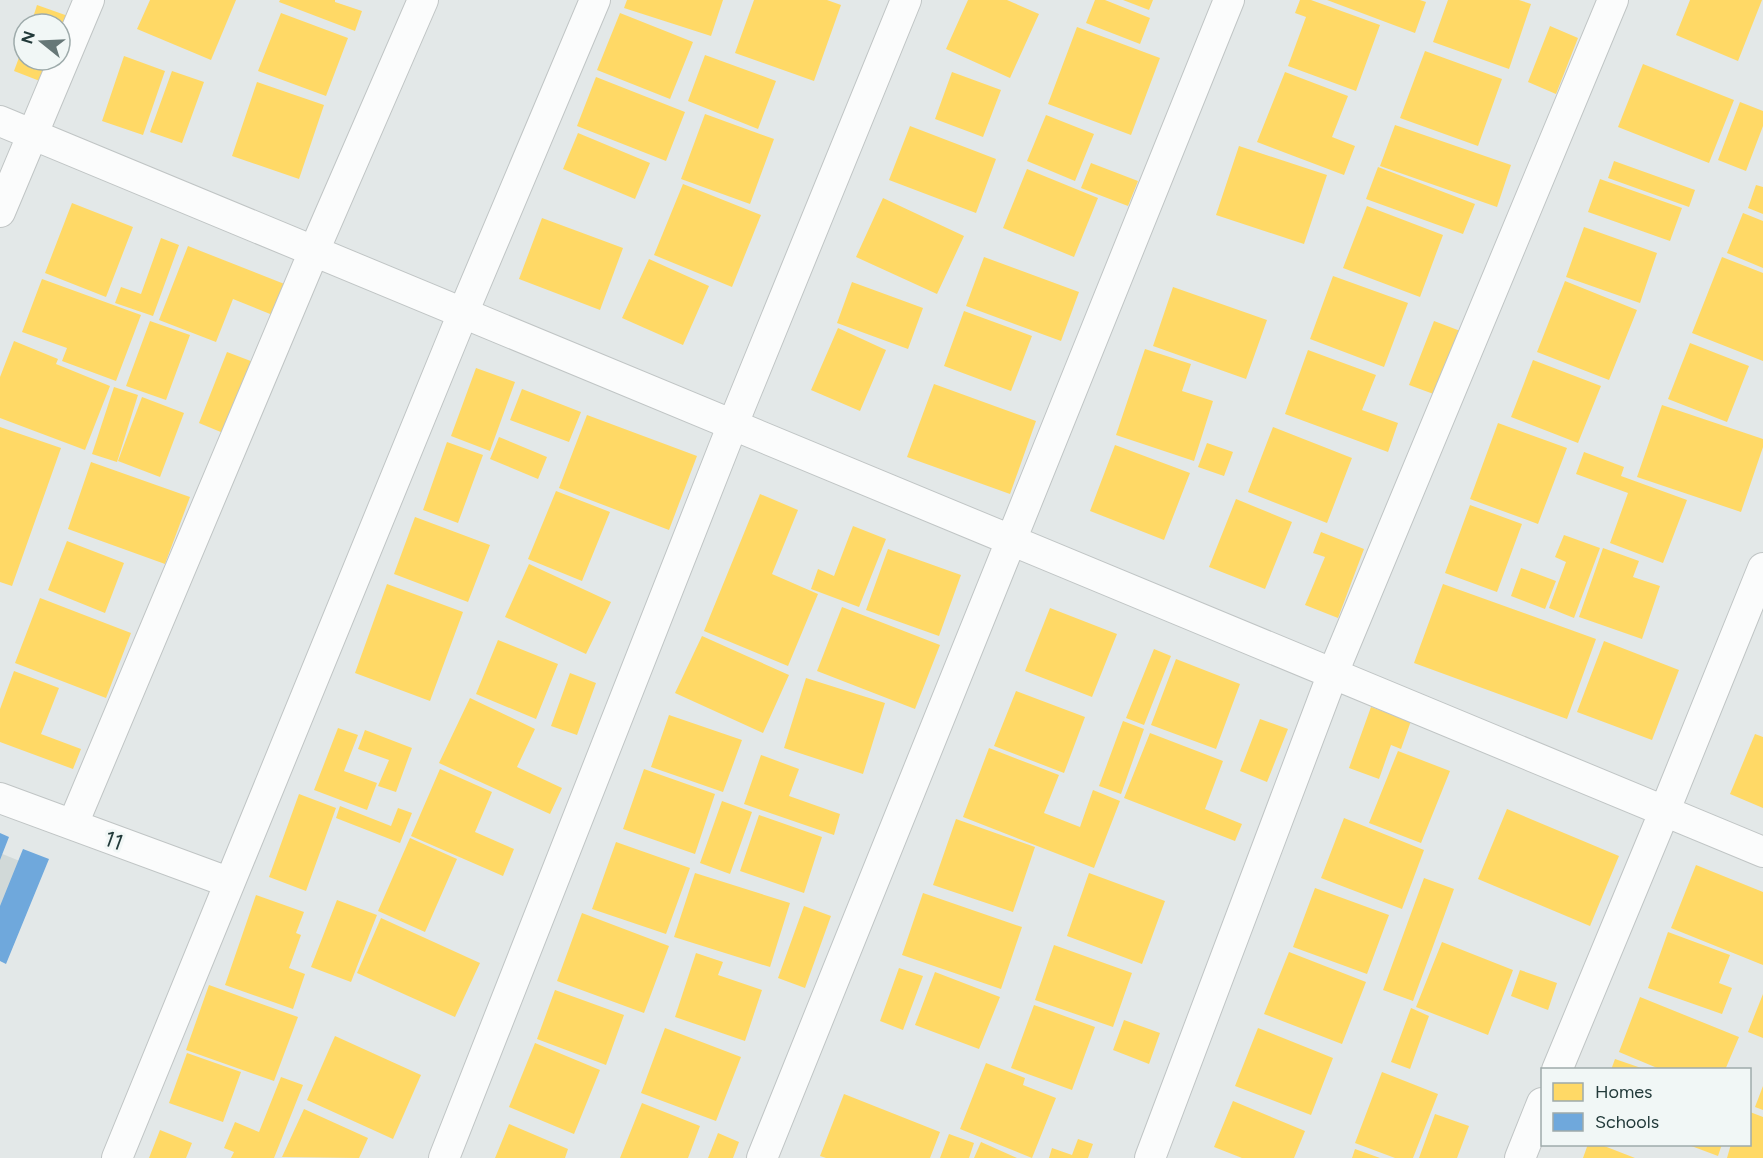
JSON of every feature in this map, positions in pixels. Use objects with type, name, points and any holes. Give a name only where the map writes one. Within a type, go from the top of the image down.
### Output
[{"type":"street","points":[[0,212],[89,0]]},
{"type":"street","points":[[73,824],[314,251],[423,0]]},
{"type":"street","points":[[117,1158],[228,882],[463,313],[596,0]]},
{"type":"street","points":[[444,1158],[733,424],[906,0]]},
{"type":"street","points":[[762,1158],[1229,0]]},
{"type":"street","points":[[1150,1158],[1333,673],[1613,0]]},
{"type":"street","points":[[0,121],[1763,852]]},
{"type":"street","points":[[1558,1068],[1763,568]]},
{"type":"street","name":"11","points":[[0,798],[228,882]]},
{"type":"street","points":[[1520,1158],[1541,1106]]},
{"type":"shaded area","points":[[0,853],[37,868],[0,960]]},
{"type":"building: Homes","points":[[150,0],[236,0],[211,60],[137,29]]},
{"type":"building: Homes","points":[[280,0],[335,0],[335,2],[362,11],[355,31],[279,2]]},
{"type":"building: Homes","points":[[627,0],[723,0],[711,36],[624,8]]},
{"type":"building: Homes","points":[[754,0],[827,0],[841,5],[814,81],[735,53]]},
{"type":"building: Homes","points":[[968,0],[1007,0],[1039,14],[1010,78],[946,49]]},
{"type":"building: Homes","points":[[1095,0],[1105,0],[1150,18],[1140,44],[1086,23]]},
{"type":"building: Homes","points":[[1123,0],[1153,0],[1149,10]]},
{"type":"building: Homes","points":[[1300,0],[1311,0],[1380,25],[1356,91],[1288,66],[1306,17],[1295,13]]},
{"type":"building: Homes","points":[[1327,0],[1420,0],[1426,2],[1415,33]]},
{"type":"building: Homes","points":[[1448,0],[1519,0],[1531,4],[1509,69],[1433,42]]},
{"type":"building: Homes","points":[[1690,0],[1762,0],[1738,61],[1676,35]]},
{"type":"building: Homes","points":[[37,5],[57,12],[35,12]]},
{"type":"building: Homes","points":[[281,13],[348,38],[326,96],[258,71]]},
{"type":"building: Homes","points":[[620,13],[693,42],[670,99],[597,70]]},
{"type":"building: Homes","points":[[1550,26],[1578,38],[1556,94],[1528,82]]},
{"type":"building: Homes","points":[[1077,27],[1160,58],[1131,135],[1048,104]]},
{"type":"building: Homes","points":[[1425,51],[1502,79],[1478,146],[1400,118]]},
{"type":"building: Homes","points":[[705,55],[776,81],[758,129],[688,101]]},
{"type":"building: Homes","points":[[124,56],[165,71],[143,135],[102,121]]},
{"type":"building: Homes","points":[[1643,64],[1734,100],[1709,163],[1618,127]]},
{"type":"building: Homes","points":[[172,71],[204,82],[182,143],[150,132]]},
{"type":"building: Homes","points":[[17,72],[49,72],[45,83]]},
{"type":"building: Homes","points":[[952,72],[1001,90],[983,137],[935,119]]},
{"type":"building: Homes","points":[[1285,72],[1348,96],[1332,137],[1355,146],[1344,175],[1257,142]]},
{"type":"building: Homes","points":[[596,77],[685,112],[666,161],[577,126]]},
{"type":"building: Homes","points":[[257,82],[324,105],[299,179],[232,156]]},
{"type":"building: Homes","points":[[1740,102],[1763,111],[1763,126],[1746,171],[1718,160]]},
{"type":"building: Homes","points":[[705,114],[774,139],[750,204],[681,179]]},
{"type":"building: Homes","points":[[1046,115],[1094,134],[1075,181],[1027,161]]},
{"type":"building: Homes","points":[[1395,125],[1511,165],[1497,207],[1380,166]]},
{"type":"building: Homes","points":[[910,126],[996,159],[976,213],[889,180]]},
{"type":"building: Homes","points":[[578,133],[650,163],[635,199],[563,169]]},
{"type":"building: Homes","points":[[1239,146],[1327,175],[1304,244],[1216,215]]},
{"type":"building: Homes","points":[[1614,161],[1695,190],[1689,207],[1608,178]]},
{"type":"building: Homes","points":[[1091,163],[1138,181],[1128,206],[1081,188]]},
{"type":"building: Homes","points":[[1378,167],[1475,204],[1463,234],[1366,199]]},
{"type":"building: Homes","points":[[1027,169],[1098,198],[1074,257],[1003,228]]},
{"type":"building: Homes","points":[[1600,179],[1682,208],[1670,241],[1588,212]]},
{"type":"building: Homes","points":[[683,184],[761,215],[732,287],[654,255]]},
{"type":"building: Homes","points":[[1756,185],[1763,187],[1763,214],[1748,208]]},
{"type":"building: Homes","points":[[883,198],[964,236],[937,294],[856,257]]},
{"type":"building: Homes","points":[[72,203],[133,227],[106,297],[45,273]]},
{"type":"building: Homes","points":[[1367,206],[1443,235],[1420,297],[1343,268]]},
{"type":"building: Homes","points":[[1743,213],[1763,221],[1763,268],[1727,253]]},
{"type":"building: Homes","points":[[542,218],[623,248],[600,310],[519,279]]},
{"type":"building: Homes","points":[[1584,227],[1657,253],[1640,303],[1566,277]]},
{"type":"building: Homes","points":[[161,238],[179,245],[153,316],[115,303],[121,287],[141,294]]},
{"type":"building: Homes","points":[[188,246],[287,285],[275,316],[233,299],[216,342],[159,320]]},
{"type":"building: Homes","points":[[984,257],[1079,292],[1061,341],[966,306]]},
{"type":"building: Homes","points":[[1722,257],[1763,273],[1763,361],[1692,333]]},
{"type":"building: Homes","points":[[649,259],[709,286],[683,345],[622,318]]},
{"type":"building: Homes","points":[[1333,276],[1408,303],[1384,367],[1310,339]]},
{"type":"building: Homes","points":[[42,279],[141,315],[116,381],[62,361],[67,348],[22,332]]},
{"type":"building: Homes","points":[[1565,281],[1637,310],[1609,380],[1537,352]]},
{"type":"building: Homes","points":[[852,282],[923,308],[908,349],[837,323]]},
{"type":"building: Homes","points":[[1173,287],[1267,320],[1246,379],[1153,346]]},
{"type":"building: Homes","points":[[964,311],[1032,336],[1011,391],[944,366]]},
{"type":"building: Homes","points":[[150,321],[190,335],[166,400],[126,386]]},
{"type":"building: Homes","points":[[1434,321],[1463,332],[1439,396],[1409,385]]},
{"type":"building: Homes","points":[[838,328],[886,350],[860,411],[811,390]]},
{"type":"building: Homes","points":[[14,341],[58,359],[56,364],[110,386],[85,450],[0,418],[0,377]]},
{"type":"building: Homes","points":[[1690,343],[1749,366],[1727,422],[1668,399]]},
{"type":"building: Homes","points":[[1145,349],[1191,364],[1182,391],[1213,401],[1194,461],[1116,435]]},
{"type":"building: Homes","points":[[1308,350],[1376,375],[1362,410],[1398,423],[1388,452],[1285,414]]},
{"type":"building: Homes","points":[[227,352],[256,363],[228,435],[199,423]]},
{"type":"building: Homes","points":[[1533,360],[1601,386],[1578,443],[1511,417]]},
{"type":"building: Homes","points":[[476,368],[515,382],[490,451],[451,436]]},
{"type":"building: Homes","points":[[934,384],[1036,421],[1010,494],[907,457]]},
{"type":"building: Homes","points":[[114,387],[138,395],[117,462],[92,454]]},
{"type":"building: Homes","points":[[522,389],[581,412],[569,442],[510,420]]},
{"type":"building: Homes","points":[[142,397],[184,413],[160,477],[118,461]]},
{"type":"building: Homes","points":[[1662,405],[1763,439],[1763,447],[1741,512],[1637,477]]},
{"type":"building: Homes","points":[[587,415],[697,456],[669,530],[559,488]]},
{"type":"building: Homes","points":[[1498,423],[1567,448],[1538,524],[1470,499]]},
{"type":"building: Homes","points":[[0,427],[61,448],[12,586],[0,582]]},
{"type":"building: Homes","points":[[1273,427],[1352,458],[1327,523],[1248,492]]},
{"type":"building: Homes","points":[[499,437],[547,457],[538,479],[490,459]]},
{"type":"building: Homes","points":[[447,442],[483,455],[458,523],[423,510]]},
{"type":"building: Homes","points":[[1207,443],[1233,452],[1224,476],[1198,467]]},
{"type":"building: Homes","points":[[1115,445],[1190,473],[1164,540],[1090,511]]},
{"type":"building: Homes","points":[[1584,452],[1624,467],[1621,476],[1687,500],[1663,563],[1610,543],[1628,493],[1576,474]]},
{"type":"building: Homes","points":[[91,462],[190,497],[165,564],[68,529]]},
{"type":"building: Homes","points":[[556,491],[610,512],[582,581],[528,559]]},
{"type":"building: Homes","points":[[760,494],[798,510],[772,574],[818,594],[788,666],[704,631]]},
{"type":"building: Homes","points":[[1236,499],[1292,522],[1265,589],[1209,567]]},
{"type":"building: Homes","points":[[1470,505],[1522,524],[1497,592],[1445,573]]},
{"type":"building: Homes","points":[[415,517],[490,545],[468,602],[394,574]]},
{"type":"building: Homes","points":[[853,526],[886,539],[859,607],[811,589],[818,569],[834,576]]},
{"type":"building: Homes","points":[[1321,532],[1364,549],[1338,618],[1305,605],[1325,557],[1313,553]]},
{"type":"building: Homes","points":[[1564,535],[1600,548],[1574,618],[1549,608],[1566,562],[1555,557]]},
{"type":"building: Homes","points":[[67,541],[124,563],[105,613],[48,590]]},
{"type":"building: Homes","points":[[1603,548],[1639,561],[1633,577],[1660,586],[1642,639],[1579,617]]},
{"type":"building: Homes","points":[[888,549],[961,575],[939,636],[866,610]]},
{"type":"building: Homes","points":[[529,564],[611,602],[586,654],[505,617]]},
{"type":"building: Homes","points":[[1521,568],[1556,581],[1545,609],[1511,596]]},
{"type":"building: Homes","points":[[387,584],[463,612],[430,701],[355,673]]},
{"type":"building: Homes","points":[[1443,584],[1596,639],[1567,719],[1414,663]]},
{"type":"building: Homes","points":[[40,598],[131,633],[106,698],[15,663]]},
{"type":"building: Homes","points":[[842,607],[940,645],[915,709],[817,671]]},
{"type":"building: Homes","points":[[1050,608],[1117,634],[1092,697],[1025,671]]},
{"type":"building: Homes","points":[[702,636],[789,675],[763,733],[675,693]]},
{"type":"building: Homes","points":[[498,640],[558,664],[536,719],[476,694]]},
{"type":"building: Homes","points":[[1604,641],[1679,670],[1652,740],[1577,712]]},
{"type":"building: Homes","points":[[1154,649],[1171,656],[1144,725],[1126,718]]},
{"type":"building: Homes","points":[[1176,659],[1240,684],[1216,749],[1151,725]]},
{"type":"building: Homes","points":[[14,671],[59,688],[41,734],[81,749],[73,769],[0,742],[0,709]]},
{"type":"building: Homes","points":[[570,673],[596,683],[577,735],[551,726]]},
{"type":"building: Homes","points":[[806,678],[885,703],[863,774],[784,748]]},
{"type":"building: Homes","points":[[1016,691],[1085,717],[1064,773],[994,746]]},
{"type":"building: Homes","points":[[470,698],[535,729],[517,767],[562,788],[550,814],[439,763]]},
{"type":"building: Homes","points":[[1371,707],[1411,721],[1401,749],[1391,745],[1379,779],[1349,768]]},
{"type":"building: Homes","points":[[669,715],[742,740],[723,792],[651,767]]},
{"type":"building: Homes","points":[[1260,719],[1288,729],[1267,782],[1240,771]]},
{"type":"building: Homes","points":[[1123,721],[1144,729],[1121,794],[1099,786]]},
{"type":"building: Homes","points":[[338,728],[358,735],[344,771],[377,783],[367,810],[314,790]]},
{"type":"building: Homes","points":[[365,730],[412,748],[396,792],[378,786],[389,760],[358,749]]},
{"type":"building: Homes","points":[[1150,733],[1223,761],[1205,809],[1242,824],[1235,841],[1124,798]]},
{"type":"building: Homes","points":[[1755,734],[1763,737],[1763,808],[1730,794]]},
{"type":"building: Homes","points":[[989,748],[1059,775],[1044,813],[1080,827],[1093,790],[1120,801],[1094,868],[963,817]]},
{"type":"building: Homes","points":[[1398,751],[1450,771],[1421,843],[1369,823]]},
{"type":"building: Homes","points":[[761,755],[799,769],[789,796],[840,814],[834,835],[744,804]]},
{"type":"building: Homes","points":[[440,769],[492,792],[475,832],[514,849],[503,876],[411,836]]},
{"type":"building: Homes","points":[[644,769],[715,794],[695,854],[623,829]]},
{"type":"building: Homes","points":[[299,794],[336,808],[306,891],[269,877]]},
{"type":"building: Homes","points":[[722,801],[752,812],[730,874],[700,863]]},
{"type":"building: Homes","points":[[340,806],[391,826],[398,808],[412,813],[400,843],[336,818]]},
{"type":"building: Homes","points":[[1507,809],[1619,856],[1590,926],[1478,879]]},
{"type":"building: Homes","points":[[759,815],[822,837],[804,893],[740,871]]},
{"type":"building: Homes","points":[[1344,818],[1424,850],[1402,909],[1321,878]]},
{"type":"building: Homes","points":[[956,819],[1035,847],[1013,912],[933,885]]},
{"type":"building: Homes","points":[[410,838],[457,859],[425,932],[378,911]]},
{"type":"building: Homes","points":[[616,842],[690,868],[666,934],[592,909]]},
{"type":"building: Homes","points":[[1696,865],[1763,892],[1763,965],[1671,928]]},
{"type":"building: Homes","points":[[695,873],[790,903],[770,967],[674,937]]},
{"type":"building: Homes","points":[[1089,873],[1165,901],[1142,964],[1067,936]]},
{"type":"building: Homes","points":[[1424,878],[1454,889],[1413,1001],[1383,990]]},
{"type":"building: Homes","points":[[1315,888],[1389,915],[1367,974],[1293,947]]},
{"type":"building: Homes","points":[[923,893],[1022,927],[1001,989],[902,955]]},
{"type":"building: Homes","points":[[256,895],[304,912],[296,933],[301,935],[289,968],[305,974],[293,1009],[225,985]]},
{"type":"building: Homes","points":[[337,900],[377,915],[351,982],[311,967]]},
{"type":"building: Homes","points":[[804,906],[831,916],[805,988],[778,978]]},
{"type":"building: Homes","points":[[582,913],[669,946],[644,1013],[557,981]]},
{"type":"building: Homes","points":[[381,918],[480,963],[455,1017],[357,973]]},
{"type":"building: Homes","points":[[1668,932],[1730,955],[1719,983],[1732,988],[1722,1014],[1648,988]]},
{"type":"building: Homes","points":[[1442,942],[1513,970],[1488,1035],[1416,1007]]},
{"type":"building: Homes","points":[[1054,945],[1132,973],[1113,1027],[1035,1000]]},
{"type":"building: Homes","points":[[1289,952],[1366,982],[1342,1044],[1264,1014]]},
{"type":"building: Homes","points":[[696,953],[723,962],[718,975],[762,990],[745,1041],[675,1017]]},
{"type":"building: Homes","points":[[899,968],[923,976],[903,1030],[880,1021]]},
{"type":"building: Homes","points":[[1520,970],[1557,983],[1548,1010],[1511,996]]},
{"type":"building: Homes","points":[[935,972],[1000,997],[979,1049],[915,1025]]},
{"type":"building: Homes","points":[[209,985],[298,1017],[274,1081],[186,1050]]},
{"type":"building: Homes","points":[[555,990],[624,1015],[606,1065],[537,1039]]},
{"type":"building: Homes","points":[[1763,994],[1763,1038],[1748,1032]]},
{"type":"building: Homes","points":[[1640,997],[1739,1037],[1726,1068],[1657,1068],[1619,1052]]},
{"type":"building: Homes","points":[[1034,1005],[1095,1027],[1072,1090],[1011,1068]]},
{"type":"building: Homes","points":[[1411,1008],[1429,1016],[1410,1069],[1391,1062]]},
{"type":"building: Homes","points":[[1124,1020],[1160,1033],[1149,1064],[1113,1050]]},
{"type":"building: Homes","points":[[665,1028],[741,1057],[716,1121],[641,1093]]},
{"type":"building: Homes","points":[[1258,1028],[1333,1058],[1311,1115],[1235,1086]]},
{"type":"building: Homes","points":[[335,1036],[421,1075],[393,1139],[307,1100]]},
{"type":"building: Homes","points":[[535,1043],[600,1070],[574,1134],[509,1107]]},
{"type":"building: Homes","points":[[187,1053],[241,1072],[223,1122],[169,1103]]},
{"type":"building: Homes","points":[[1615,1059],[1641,1068],[1612,1068]]},
{"type":"building: Homes","points":[[986,1063],[1025,1078],[1023,1085],[1056,1098],[1032,1158],[960,1129]]},
{"type":"building: Homes","points":[[1382,1072],[1438,1094],[1413,1158],[1395,1158],[1355,1143]]},
{"type":"building: Homes","points":[[281,1077],[303,1085],[274,1158],[231,1158],[234,1152],[224,1148],[235,1122],[259,1132]]},
{"type":"building: Homes","points":[[1763,1086],[1763,1110],[1755,1107]]},
{"type":"building: Homes","points":[[844,1094],[940,1132],[930,1158],[826,1158],[820,1156]]},
{"type":"building: Homes","points":[[1233,1101],[1305,1131],[1294,1158],[1242,1158],[1214,1147]]},
{"type":"building: Homes","points":[[642,1103],[700,1126],[688,1158],[620,1158]]},
{"type":"building: Homes","points":[[304,1109],[368,1138],[359,1158],[282,1157]]},
{"type":"building: Homes","points":[[1751,1112],[1763,1117],[1763,1158],[1727,1158],[1730,1146],[1751,1146]]},
{"type":"building: Homes","points":[[1435,1114],[1469,1126],[1457,1158],[1419,1158]]},
{"type":"building: Homes","points":[[509,1124],[568,1149],[565,1158],[495,1158]]},
{"type":"building: Homes","points":[[160,1130],[192,1143],[186,1158],[149,1158]]},
{"type":"building: Homes","points":[[718,1133],[739,1142],[733,1158],[708,1158]]},
{"type":"building: Homes","points":[[949,1134],[974,1143],[969,1158],[940,1158]]},
{"type":"building: Homes","points":[[1078,1139],[1093,1144],[1088,1158],[1049,1158],[1052,1148],[1072,1155]]},
{"type":"building: Homes","points":[[981,1142],[1017,1158],[974,1158]]},
{"type":"building: Homes","points":[[1587,1146],[1604,1146],[1635,1158],[1583,1158]]},
{"type":"building: Homes","points":[[1691,1146],[1721,1146],[1718,1156]]},
{"type":"building: Homes","points":[[1355,1149],[1380,1158],[1352,1158]]},
{"type":"building: Schools","points":[[0,833],[9,837],[0,860]]},
{"type":"building: Schools","points":[[23,849],[49,859],[6,964],[0,961],[0,906]]}]
